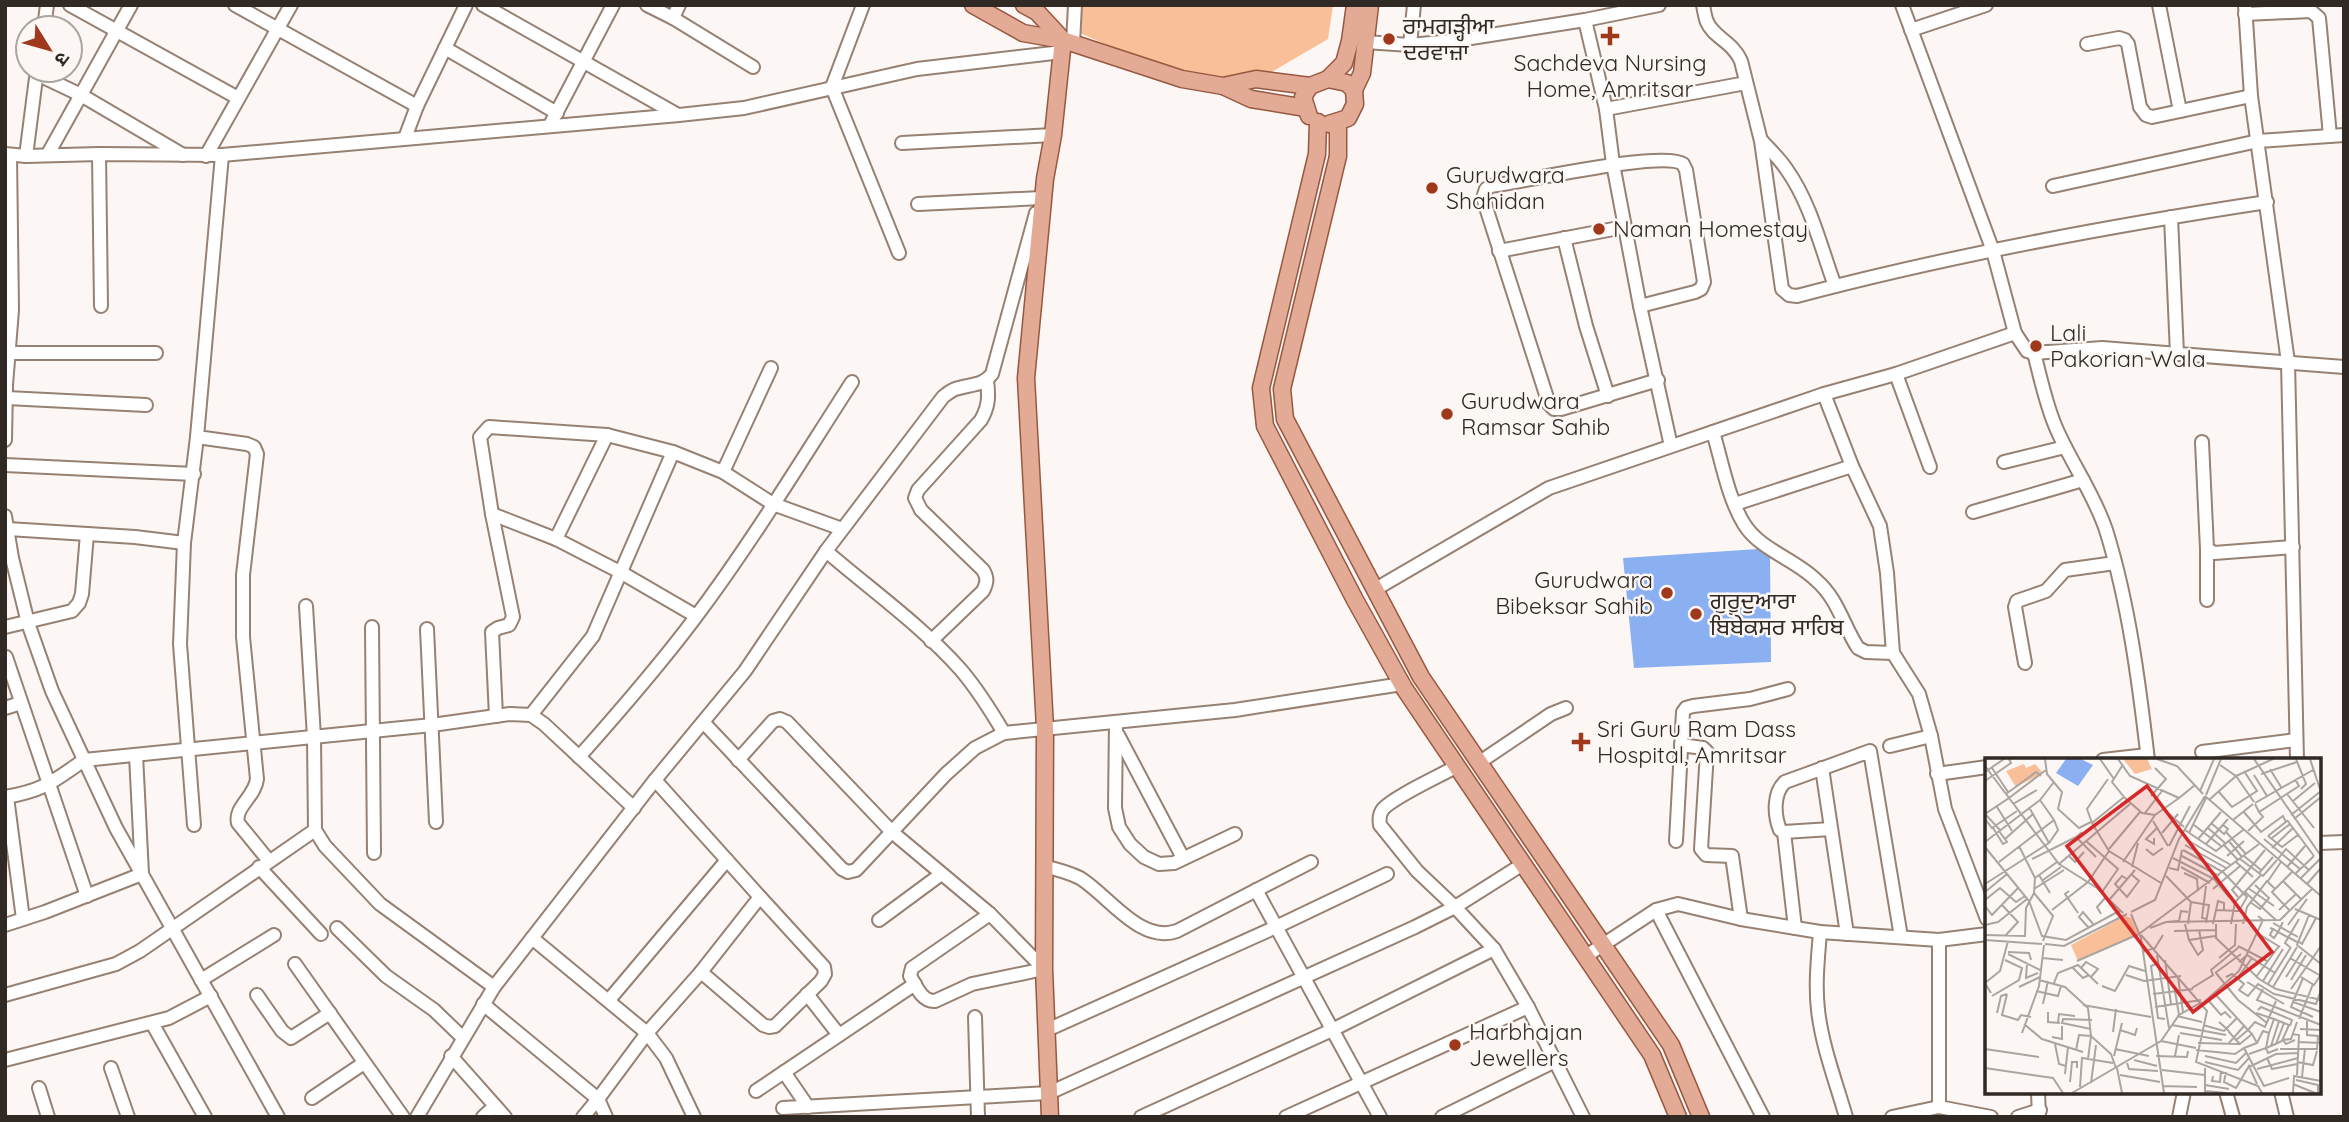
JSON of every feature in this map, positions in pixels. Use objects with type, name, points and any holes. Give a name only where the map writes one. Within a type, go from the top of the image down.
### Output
[{"type":"main road","points":[[973,5],[1023,33],[1182,79],[1223,86],[1251,100],[1306,108]]},
{"type":"main road","points":[[1223,86],[1256,79],[1310,86],[1328,79],[1344,63],[1355,5]]},
{"type":"main road","points":[[1310,86],[1303,97],[1308,116],[1318,122],[1330,124],[1348,118],[1355,104],[1354,90],[1362,73],[1370,5]]},
{"type":"main road","points":[[1030,9],[1066,45]]},
{"type":"main road","points":[[1050,1117],[1044,968],[1045,728],[1026,377],[1045,179],[1066,45]]},
{"type":"main road","points":[[1328,79],[1348,83],[1354,90]]},
{"type":"main road","points":[[1318,122],[1317,154],[1261,388],[1265,426],[1355,600],[1402,684],[1652,1055],[1678,1117]]},
{"type":"main road","points":[[1338,122],[1338,156],[1282,389],[1285,419],[1422,677],[1671,1045],[1701,1117]]},
{"type":"main road","points":[[1488,812],[1505,800]]},
{"type":"street","points":[[71,5],[239,98]]},
{"type":"street","points":[[48,154],[131,5]]},
{"type":"street","points":[[235,5],[418,106]]},
{"type":"street","points":[[206,156],[291,5]]},
{"type":"street","points":[[405,138],[466,5]]},
{"type":"street","points":[[483,5],[679,115]]},
{"type":"street","points":[[550,125],[613,5]]},
{"type":"street","points":[[647,5],[753,67]]},
{"type":"street","points":[[673,18],[679,5]]},
{"type":"street","points":[[863,5],[832,88],[899,253]]},
{"type":"street","points":[[5,440],[8,353],[7,155],[222,155],[744,108],[917,69],[1066,45],[1075,5]]},
{"type":"street","points":[[1409,45],[1414,5]]},
{"type":"street","points":[[1365,43],[1409,45],[1452,41],[1585,20],[1620,8],[1659,5]]},
{"type":"street","points":[[1703,5],[1707,22],[1712,29],[1736,51],[1746,83],[1761,141],[1782,289],[1789,295],[1797,296],[1993,251],[2171,217],[2267,202]]},
{"type":"street","points":[[1902,5],[1993,251],[2015,333],[2027,351],[2034,353],[2102,348],[2344,367]]},
{"type":"street","points":[[1911,30],[1986,5]]},
{"type":"street","points":[[2160,5],[2180,111]]},
{"type":"street","points":[[2297,758],[2288,362],[2274,277],[2267,202],[2251,96],[2245,10],[2311,11],[2316,14],[2320,24],[2330,136]]},
{"type":"street","points":[[1585,20],[1606,109],[1624,227],[1671,446]]},
{"type":"street","points":[[2087,44],[2119,38],[2125,40],[2140,107],[2151,117],[2251,96]]},
{"type":"street","points":[[445,48],[557,113]]},
{"type":"street","points":[[1606,109],[1746,83]]},
{"type":"street","points":[[26,156],[35,84]]},
{"type":"street","points":[[60,84],[184,155]]},
{"type":"street","points":[[902,143],[1053,135]]},
{"type":"street","points":[[2053,186],[2259,141],[2344,135]]},
{"type":"street","points":[[1761,141],[1787,169],[1797,187],[1835,286]]},
{"type":"street","points":[[99,153],[101,306]]},
{"type":"street","points":[[194,825],[180,644],[184,543],[194,474],[222,155]]},
{"type":"street","points":[[1640,306],[1695,292],[1701,289],[1704,282],[1683,164],[1671,160],[1613,164],[1486,189],[1482,198],[1549,404],[1554,410],[1658,380]]},
{"type":"street","points":[[417,1117],[494,987],[655,780],[744,671],[826,551],[943,397],[954,388],[979,384],[987,380],[992,373],[1045,179]]},
{"type":"street","points":[[918,204],[1041,198]]},
{"type":"street","points":[[2171,217],[2178,354]]},
{"type":"street","points":[[1499,251],[1624,227]]},
{"type":"street","points":[[1564,238],[1586,326],[1608,396]]},
{"type":"street","points":[[1374,590],[1549,488],[2015,333]]},
{"type":"street","points":[[8,353],[156,353]]},
{"type":"street","points":[[2034,353],[2056,429],[2095,500],[2115,563],[2132,643],[2148,757]]},
{"type":"street","points":[[723,472],[771,368]]},
{"type":"street","points":[[1896,374],[1930,467]]},
{"type":"street","points":[[931,641],[983,591],[987,576],[920,510],[915,498],[918,490],[981,420],[989,399],[987,380]]},
{"type":"street","points":[[579,757],[642,685],[696,617],[852,382]]},
{"type":"street","points":[[1825,394],[1852,466],[1880,526],[1888,573],[1893,653],[1919,694],[1931,736],[1937,774],[1959,851],[1985,914]]},
{"type":"street","points":[[7,398],[146,405]]},
{"type":"street","points":[[496,716],[492,632],[509,625],[513,617],[480,437],[489,427],[607,435],[673,452],[723,472],[773,504],[842,529]]},
{"type":"street","points":[[1713,432],[1735,504],[1743,523],[1754,538],[1817,580],[1833,598],[1858,648],[1866,652],[1893,653]]},
{"type":"street","points":[[556,539],[607,435]]},
{"type":"street","points":[[197,438],[247,444],[254,447],[257,454],[243,575],[243,624],[255,743],[256,788],[236,817],[264,864],[321,934]]},
{"type":"street","points":[[2202,442],[2207,600]]},
{"type":"street","points":[[2004,462],[2065,447]]},
{"type":"street","points":[[531,715],[593,636],[673,452]]},
{"type":"street","points":[[5,465],[194,474]]},
{"type":"street","points":[[1735,504],[1852,466]]},
{"type":"street","points":[[1973,512],[2083,480]]},
{"type":"street","points":[[492,514],[556,539],[622,573],[696,617]]},
{"type":"street","points":[[184,543],[6,523],[9,558],[52,691],[116,828],[278,1117]]},
{"type":"street","points":[[5,628],[63,615],[72,611],[79,603],[87,534]]},
{"type":"street","points":[[2207,549],[2214,553],[2293,547]]},
{"type":"street","points":[[826,551],[960,669],[981,695],[1004,733]]},
{"type":"street","points":[[2025,663],[2015,607],[2017,601],[2046,591],[2065,570],[2115,563]]},
{"type":"street","points":[[306,606],[314,737],[314,830],[325,846],[380,904],[494,987]]},
{"type":"street","points":[[372,627],[374,853]]},
{"type":"street","points":[[427,629],[436,822]]},
{"type":"street","points":[[6,657],[87,896]]},
{"type":"street","points":[[704,723],[842,869],[848,872],[856,870],[946,774],[975,748],[1004,733],[1045,728],[1116,727],[1402,684]]},
{"type":"street","points":[[1676,841],[1682,722],[1686,708],[1750,699],[1788,689]]},
{"type":"street","points":[[5,708],[21,703]]},
{"type":"street","points":[[1479,762],[1551,714],[1566,708]]},
{"type":"street","points":[[23,919],[6,797],[48,786],[84,760],[432,725],[510,713],[531,715],[544,724],[634,808]]},
{"type":"street","points":[[738,760],[773,721],[780,719],[787,722],[892,832],[990,914],[1044,968]]},
{"type":"street","points":[[1116,727],[1183,858]]},
{"type":"street","points":[[1116,727],[1115,808],[1119,827],[1130,844],[1144,857],[1159,864],[1174,863],[1235,834]]},
{"type":"street","points":[[1890,746],[1931,736]]},
{"type":"street","points":[[2202,752],[2297,740]]},
{"type":"street","points":[[1681,745],[1703,748],[1707,752],[1701,849],[1706,855],[1732,856],[1741,919]]},
{"type":"street","points":[[1795,928],[1784,832],[1777,826],[1778,788],[1785,782],[1870,751],[1901,937]]},
{"type":"street","points":[[136,755],[142,874]]},
{"type":"street","points":[[1457,766],[1392,802],[1382,810],[1380,825],[1417,871],[1494,949],[1528,1007],[1580,1116]]},
{"type":"street","points":[[1937,774],[1985,767]]},
{"type":"street","points":[[1822,768],[1847,934]]},
{"type":"street","points":[[655,780],[824,967],[825,974],[775,1026],[769,1027],[763,1025],[701,972]]},
{"type":"street","points":[[1784,832],[1831,829]]},
{"type":"street","points":[[5,995],[116,964],[140,951],[314,830]]},
{"type":"street","points":[[2321,843],[2344,842]]},
{"type":"street","points":[[609,1000],[727,860]]},
{"type":"street","points":[[1043,866],[1079,878],[1139,925],[1153,933],[1166,935],[1311,862]]},
{"type":"street","points":[[783,1108],[1049,1093],[1455,907],[1523,864]]},
{"type":"street","points":[[5,925],[142,874]]},
{"type":"street","points":[[880,920],[940,874]]},
{"type":"street","points":[[1047,1030],[1387,874]]},
{"type":"street","points":[[1256,890],[1381,1117]]},
{"type":"street","points":[[583,1117],[647,1033],[701,972],[760,897]]},
{"type":"street","points":[[1586,956],[1656,910],[1678,904],[1741,919],[1820,932],[1939,940],[1985,934]]},
{"type":"street","points":[[1656,910],[1763,1117]]},
{"type":"street","points":[[990,914],[912,968],[910,976],[924,998],[929,1002],[935,1001],[972,984],[1044,968]]},
{"type":"street","points":[[337,928],[386,976],[435,1010],[463,1038]]},
{"type":"street","points":[[1820,932],[1818,1009],[1824,1044],[1846,1117]]},
{"type":"street","points":[[201,980],[274,935]]},
{"type":"street","points":[[532,938],[647,1033],[666,1058],[694,1117]]},
{"type":"street","points":[[1939,940],[1939,1107]]},
{"type":"street","points":[[1141,1117],[1332,1030],[1494,949]]},
{"type":"street","points":[[295,964],[403,1117]]},
{"type":"street","points":[[756,1091],[915,984]]},
{"type":"street","points":[[807,994],[839,1035]]},
{"type":"street","points":[[257,995],[282,1031],[291,1038],[330,1013]]},
{"type":"street","points":[[5,1060],[169,1018],[211,996]]},
{"type":"street","points":[[483,1004],[598,1099],[606,1117]]},
{"type":"street","points":[[1286,1117],[1528,1007]]},
{"type":"street","points":[[975,1017],[978,1117]]},
{"type":"street","points":[[152,1023],[205,1117]]},
{"type":"street","points":[[451,1056],[505,1117]]},
{"type":"street","points":[[1442,1117],[1555,1061]]},
{"type":"street","points":[[312,1098],[364,1063]]},
{"type":"street","points":[[111,1068],[128,1117]]},
{"type":"street","points":[[784,1072],[808,1107]]},
{"type":"street","points":[[39,1088],[48,1117]]},
{"type":"street","points":[[2018,1117],[2039,1113],[2038,1094]]},
{"type":"street","points":[[2179,1117],[2184,1094]]},
{"type":"street","points":[[2227,1094],[2233,1117]]},
{"type":"street","points":[[2281,1094],[2287,1117]]},
{"type":"street","points":[[483,1117],[495,1106]]},
{"type":"street","points":[[1892,1117],[1939,1107],[1991,1117]]},
{"type":"shaded area","points":[[1077,5],[1333,5],[1328,39],[1258,80],[1187,80],[1073,30]]},
{"type":"water","points":[[1758,549],[1770,558],[1771,662],[1634,668],[1623,558]]},
{"type":"place","name":"Sachdeva Nursing Home, Amritsar","points":[[1610,36]]},
{"type":"place","name":"ਰਾਮਗੜ੍ਹੀਆ ਦਰਵਾਜ਼ਾ","points":[[1389,39]]},
{"type":"place","name":"Gurudwara Shahidan","points":[[1432,188]]},
{"type":"place","name":"Naman Homestay","points":[[1599,229]]},
{"type":"place","name":"Lali Pakorian Wala","points":[[2036,346]]},
{"type":"place","name":"Gurudwara Ramsar Sahib","points":[[1447,414]]},
{"type":"place","name":"Gurudwara Bibeksar Sahib","points":[[1667,593]]},
{"type":"place","name":"ਗੁਰੂਦੁਆਰਾ ਬਿਬੇਕਸਰ ਸਾਹਿਬ","points":[[1696,614]]},
{"type":"place","name":"Sri Guru Ram Dass Hospital, Amritsar","points":[[1581,742]]},
{"type":"place","name":"Harbhajan Jewellers","points":[[1455,1045]]}]
